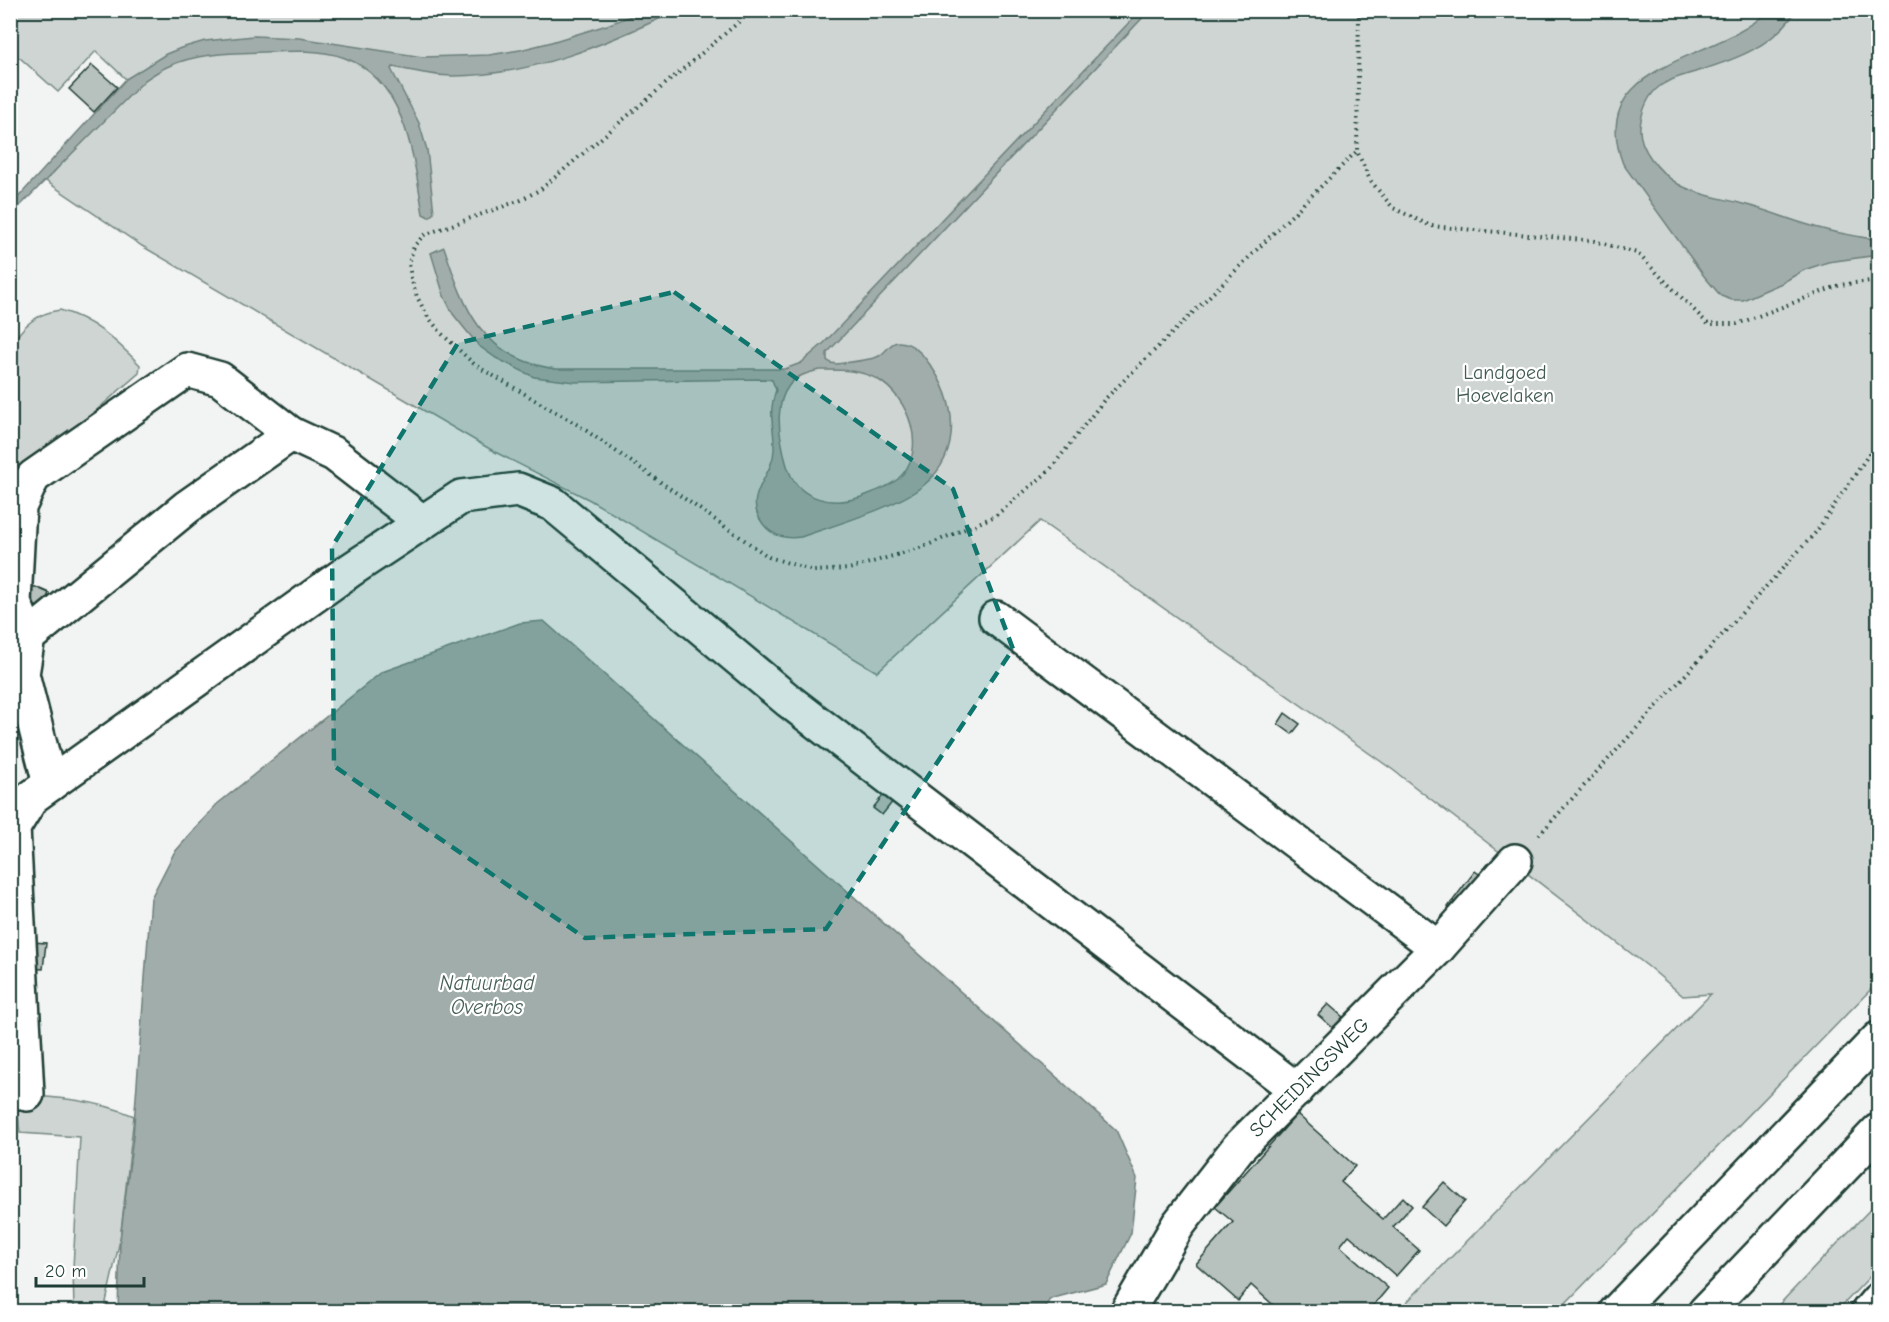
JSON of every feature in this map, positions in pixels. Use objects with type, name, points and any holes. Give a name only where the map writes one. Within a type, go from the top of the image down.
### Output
[{"type":"main road","points":[[50,784],[22,674],[28,637],[14,602],[19,507],[33,477],[187,370],[220,379],[291,434],[333,454],[422,522]]},
{"type":"main road","points":[[28,637],[187,507],[291,434]]},
{"type":"main road","points":[[27,1094],[13,828],[32,797],[349,571],[461,497],[518,490],[553,504],[789,701],[1297,1090]]},
{"type":"main road","points":[[996,618],[1438,948]]},
{"type":"main road","name":"SCHEIDINGSWEG","points":[[1127,1311],[1178,1225],[1238,1148],[1438,948],[1515,861]]},
{"type":"main road","points":[[1616,1311],[1878,1039]]},
{"type":"main road","points":[[1705,1311],[1878,1131]]},
{"type":"main road","points":[[1868,1311],[1878,1300]]},
{"type":"path","points":[[753,10],[541,189],[521,200],[424,235],[414,246],[409,263],[417,297],[428,317],[457,350],[475,365],[578,425],[769,557],[814,571],[849,569],[923,547],[995,516],[1049,471],[1104,400],[1357,151]]},
{"type":"path","points":[[1359,10],[1357,151],[1370,180],[1393,208],[1431,226],[1594,241],[1637,253],[1707,324],[1737,324],[1840,285],[1878,280]]},
{"type":"path","points":[[1515,861],[1816,532],[1878,441]]},
{"type":"highlighted area","points":[[674,292],[953,489],[1013,649],[826,929],[585,938],[334,766],[332,547],[458,343]]},
{"type":"green space","name":"Landgoed Hoevelaken","points":[[10,11],[1878,11],[1878,982],[1558,1311],[1398,1311],[1711,994],[1683,996],[1650,968],[1393,770],[1040,521],[877,672],[590,500],[495,452],[142,246],[46,181],[142,70],[126,79],[96,51],[58,92],[20,58],[11,54]]},
{"type":"green space","points":[[60,310],[94,325],[113,339],[140,365],[139,373],[11,487],[11,346],[31,321],[44,314]]},
{"type":"green space","points":[[16,1095],[91,1103],[134,1116],[120,1240],[104,1311],[74,1311],[73,1268],[80,1137],[20,1133]]},
{"type":"green space","points":[[1878,1201],[1878,1268],[1837,1311],[1773,1311]]},
{"type":"water","points":[[644,11],[676,11],[596,46],[540,64],[511,70],[482,75],[453,76],[393,67],[391,69],[419,123],[427,150],[434,213],[429,217],[423,214],[416,170],[404,124],[382,84],[365,69],[345,58],[326,53],[294,51],[203,56],[191,58],[160,70],[145,80],[11,215],[11,205],[126,79],[166,54],[181,48],[205,41],[254,36],[299,38],[423,57],[489,55],[548,43]]},
{"type":"water","points":[[1140,11],[1149,11],[827,353],[827,360],[836,364],[877,357],[899,342],[916,349],[938,377],[945,393],[950,409],[950,442],[937,472],[913,493],[865,515],[801,537],[790,538],[771,532],[757,514],[755,504],[774,450],[772,414],[776,390],[772,380],[575,382],[534,377],[496,358],[479,346],[453,314],[444,296],[431,253],[444,247],[469,310],[480,328],[493,342],[510,354],[531,363],[556,369],[785,369],[801,363],[824,343]],"holes":[[[819,370],[856,372],[877,379],[898,398],[906,411],[911,425],[912,454],[907,467],[898,479],[889,485],[851,500],[829,501],[809,495],[794,481],[785,458],[781,437],[780,407],[784,393],[794,380]]]},
{"type":"water","points":[[1768,11],[1796,11],[1776,33],[1753,50],[1660,86],[1649,99],[1642,115],[1640,134],[1642,143],[1657,166],[1671,179],[1686,188],[1820,228],[1878,240],[1878,255],[1828,262],[1804,270],[1782,283],[1743,300],[1732,300],[1721,296],[1704,276],[1623,164],[1616,130],[1622,104],[1639,84],[1662,68],[1746,28]]},
{"type":"water","name":"Natuurbad Overbos","points":[[544,621],[1116,1130],[1137,1178],[1131,1233],[1106,1284],[1050,1299],[1043,1312],[118,1311],[120,1240],[133,1137],[151,898],[174,853],[216,805],[382,672],[520,623]]},
{"type":"building","points":[[92,65],[117,87],[94,112],[69,89]]},
{"type":"building","points":[[10,147],[18,151],[10,163]]},
{"type":"building","points":[[33,586],[49,593],[42,609],[26,602]]},
{"type":"building","points":[[1285,713],[1300,724],[1292,734],[1278,724]]},
{"type":"building","points":[[885,793],[894,800],[882,815],[873,808]]},
{"type":"building","points":[[1475,871],[1490,882],[1463,918],[1448,907]]},
{"type":"building","points":[[32,942],[46,943],[43,969],[29,968]]},
{"type":"building","points":[[1328,1004],[1343,1017],[1333,1028],[1318,1015]]},
{"type":"building","points":[[1297,1114],[1355,1166],[1341,1182],[1383,1219],[1403,1197],[1412,1206],[1393,1227],[1419,1250],[1396,1276],[1349,1235],[1340,1246],[1388,1288],[1368,1312],[1281,1312],[1251,1285],[1238,1301],[1196,1264],[1233,1222],[1215,1207]]},
{"type":"building","points":[[1444,1182],[1465,1201],[1443,1226],[1422,1207]]}]
